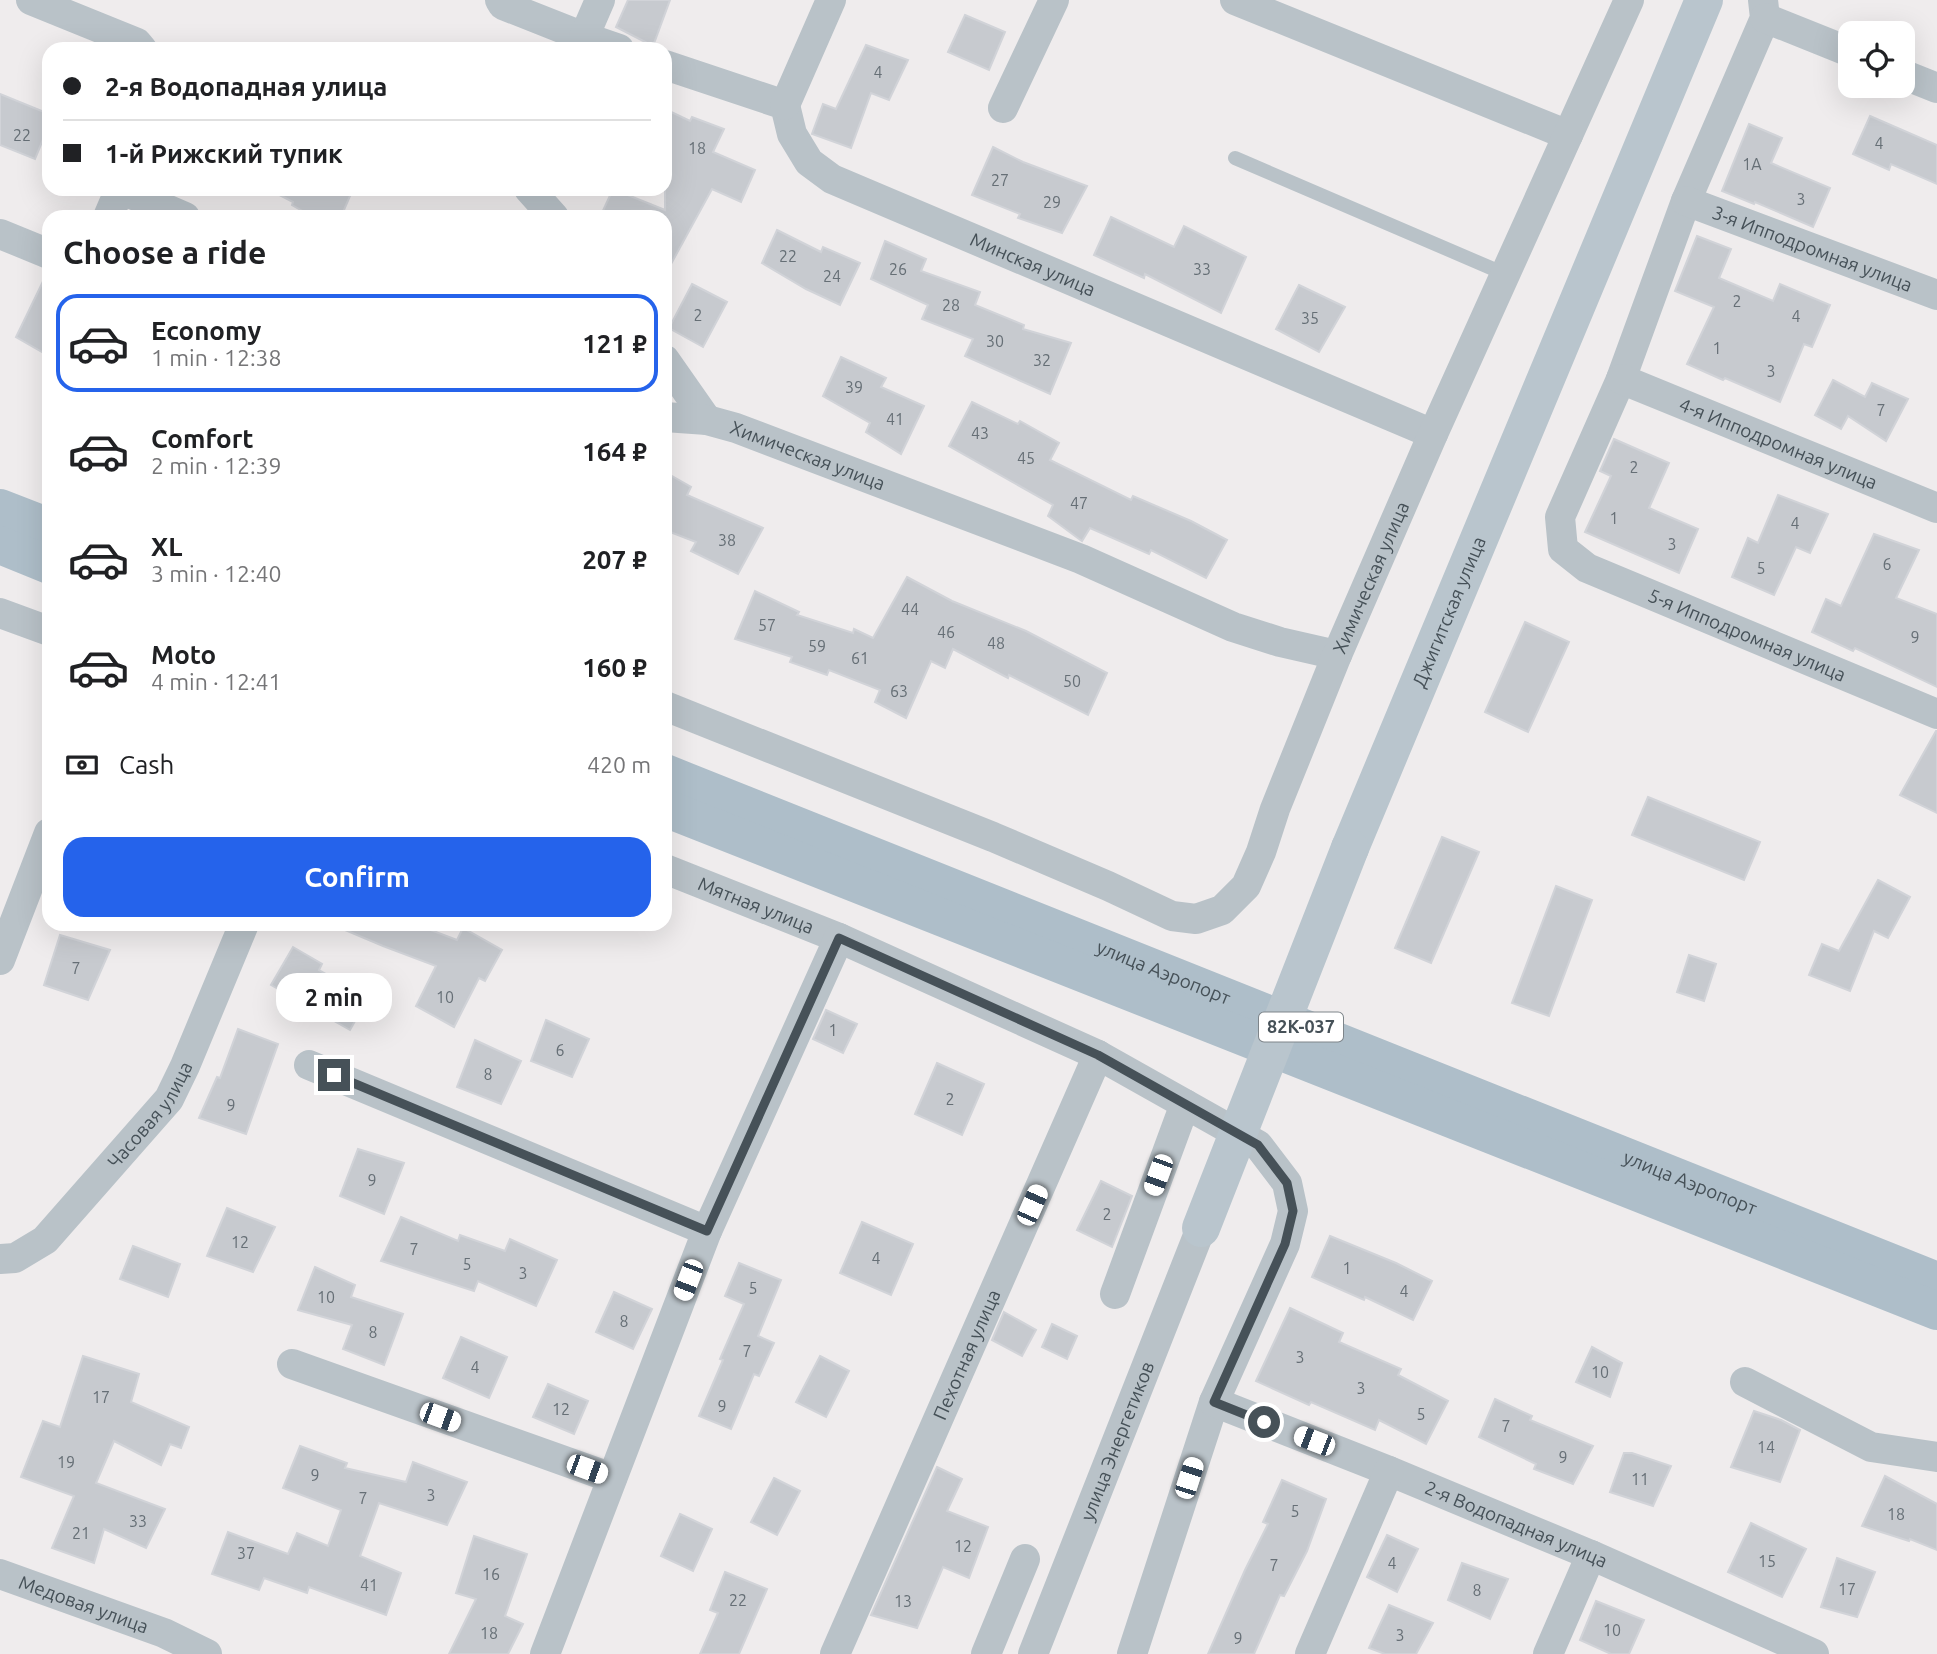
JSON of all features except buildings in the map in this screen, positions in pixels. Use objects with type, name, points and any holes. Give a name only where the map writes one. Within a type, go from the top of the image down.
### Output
[{"type":"main road","points":[[0,508],[42,524]]},
{"type":"main road","points":[[0,545],[42,562]]},
{"type":"main road","name":"улица Аэропорт","points":[[672,776],[1937,1281]]},
{"type":"main road","name":"улица Аэропорт","points":[[672,811],[1937,1311]]},
{"type":"street","points":[[31,0],[135,42]]},
{"type":"street","points":[[500,0],[503,5],[599,42]]},
{"type":"street","points":[[584,37],[600,0]]},
{"type":"street","points":[[672,67],[785,105],[831,0]]},
{"type":"street","points":[[1003,108],[1054,0]]},
{"type":"street","points":[[1235,0],[1568,135]]},
{"type":"street","name":"Химическая улица","points":[[672,418],[707,420],[736,428],[1081,559],[1233,627],[1280,642],[1337,655],[1433,433],[1629,0]]},
{"type":"street","name":"Джигитская улица","points":[[1201,1228],[1350,848],[1704,0]]},
{"type":"street","points":[[1621,379],[1686,201],[1764,9],[1838,46]]},
{"type":"street","points":[[1915,79],[1937,88]]},
{"type":"street","name":"Минская улица","points":[[785,105],[792,134],[809,162],[832,179],[1433,433]]},
{"type":"street","points":[[136,196],[169,210]]},
{"type":"street","points":[[535,196],[548,210]]},
{"type":"street","name":"3-я Ипподромная улица","points":[[1686,201],[1937,295]]},
{"type":"street","points":[[0,234],[42,251]]},
{"type":"street","points":[[672,370],[707,420]]},
{"type":"street","name":"4-я Ипподромная улица","points":[[1621,379],[1937,508]]},
{"type":"street","name":"5-я Ипподромная улица","points":[[1621,379],[1560,517],[1563,549],[1587,568],[1937,714]]},
{"type":"street","points":[[0,613],[42,628]]},
{"type":"street","points":[[672,709],[993,837],[1172,916],[1196,919],[1222,909],[1246,886],[1337,655]]},
{"type":"street","points":[[0,960],[42,851]]},
{"type":"street","name":"Мятная улица","points":[[672,872],[839,938],[1098,1055],[1258,1145],[1287,1183],[1293,1211],[1285,1244],[1214,1402],[1132,1654]]},
{"type":"street","name":"Часовая улица","points":[[0,1259],[15,1258],[46,1240],[169,1099],[241,931]]},
{"type":"street","points":[[545,1654],[707,1231],[839,938]]},
{"type":"street","name":"Пехотная улица","points":[[835,1654],[1098,1055]]},
{"type":"street","points":[[309,1065],[707,1231]]},
{"type":"street","points":[[1115,1294],[1185,1104]]},
{"type":"street","name":"улица Энергетиков","points":[[1033,1654],[1201,1228]]},
{"type":"street","points":[[292,1364],[612,1478]]},
{"type":"street","points":[[1745,1382],[1871,1447],[1937,1457]]},
{"type":"street","name":"2-я Водопадная улица","points":[[1214,1402],[1591,1555],[1799,1651]]},
{"type":"street","points":[[1310,1654],[1389,1471]]},
{"type":"street","points":[[1548,1654],[1591,1555]]},
{"type":"street","points":[[986,1654],[1024,1559]]},
{"type":"street","name":"Медовая улица","points":[[0,1574],[164,1633],[207,1654]]},
{"type":"lane","points":[[1235,158],[1505,274]]},
{"type":"route","points":[[334,1075],[707,1231],[839,938],[1098,1055],[1258,1145],[1287,1183],[1293,1211],[1285,1244],[1214,1402],[1264,1422]]}]
